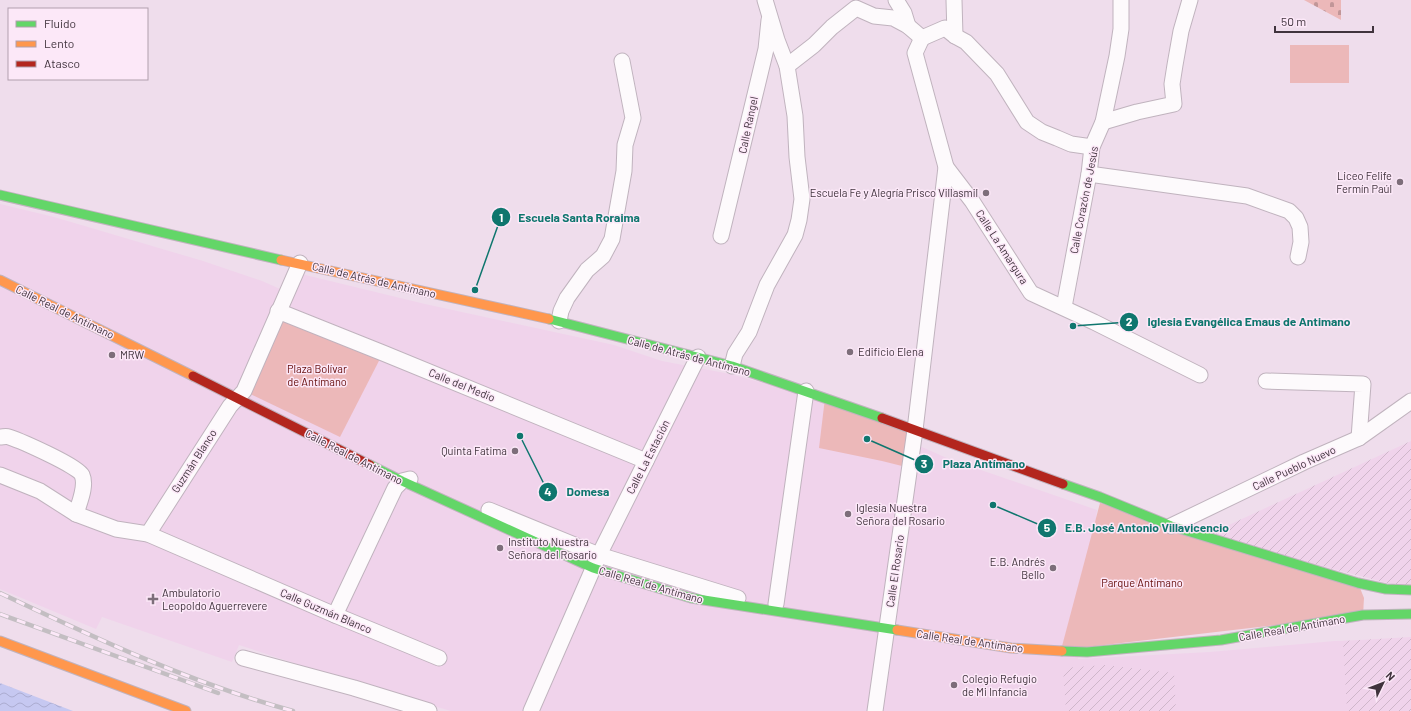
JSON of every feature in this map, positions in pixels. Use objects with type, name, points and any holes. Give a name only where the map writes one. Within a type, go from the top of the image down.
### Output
[{"type":"main road","name":"Calle de Atrás de Antímano","points":[[0,195],[559,321],[732,366],[915,430],[1100,498],[1171,526],[1358,583],[1386,589],[1411,590]]},
{"type":"main road","name":"Calle Real de Antímano","points":[[0,280],[240,394]]},
{"type":"main road","name":"Calle Real de Antímano","points":[[596,562],[690,598],[888,624],[927,636],[1011,648],[1087,652],[1221,640],[1363,612],[1411,614]]},
{"type":"main road","points":[[1358,583],[1363,593]]},
{"type":"main road","points":[[0,642],[186,711]]},
{"type":"street","points":[[896,0],[904,13],[908,26]]},
{"type":"street","points":[[954,0],[954,36]]},
{"type":"street","name":"Calle Corazón de Jesús","points":[[1064,308],[1089,174],[1092,147],[1103,122],[1117,56],[1121,29],[1121,0]]},
{"type":"street","points":[[1103,122],[1137,112],[1174,104],[1172,84],[1181,31],[1190,0]]},
{"type":"street","points":[[787,66],[814,45],[854,4],[874,16],[893,18],[908,26],[922,38],[945,28],[954,36],[966,42],[997,74],[1027,122],[1042,132],[1071,144],[1092,147]]},
{"type":"street","points":[[732,366],[735,354],[749,332],[767,286],[794,235],[799,220],[802,199],[795,116],[787,66],[777,40],[767,6]]},
{"type":"street","name":"Calle Rangel","points":[[721,236],[766,49],[767,6]]},
{"type":"street","name":"Calle La Amargura","points":[[915,430],[946,167],[915,53],[922,38]]},
{"type":"street","points":[[559,321],[561,311],[567,298],[587,270],[603,256],[612,239],[624,171],[625,145],[633,118],[622,61]]},
{"type":"street","name":"Calle La Amargura","points":[[946,167],[972,201],[1031,293],[1200,375]]},
{"type":"street","points":[[1089,174],[1247,196],[1289,211],[1296,218],[1300,227],[1302,242],[1298,258]]},
{"type":"street","name":"Guzmán Blanco","points":[[148,534],[226,412],[240,394],[300,263]]},
{"type":"street","points":[[0,270],[407,480],[596,562],[743,599],[888,624]]},
{"type":"street","name":"Calle del Medio","points":[[278,311],[646,461]]},
{"type":"street","name":"Calle La Estación","points":[[531,711],[596,562],[698,357]]},
{"type":"street","points":[[1266,381],[1363,384],[1359,438]]},
{"type":"street","points":[[776,604],[806,391]]},
{"type":"street","name":"Calle Pueblo Nuevo","points":[[1171,526],[1304,462],[1359,438],[1411,401]]},
{"type":"street","name":"Calle El Rosario","points":[[875,711],[915,430]]},
{"type":"street","points":[[0,437],[7,437],[38,449],[76,468],[79,471],[84,483],[76,514]]},
{"type":"street","name":"Calle Guzmán Blanco","points":[[0,475],[40,492],[76,514],[116,529],[148,534],[335,615],[439,658]]},
{"type":"street","points":[[335,615],[396,488],[407,480]]},
{"type":"street","points":[[243,658],[354,688],[429,711]]},
{"type":"shaded area","points":[[0,204],[54,217],[203,261],[262,281],[287,292],[297,273],[425,304],[614,345],[662,361],[730,374],[797,392],[949,459],[1097,510],[1078,659],[1210,652],[1335,641],[1378,640],[1411,711],[451,711],[361,685],[239,645],[232,662],[102,617],[96,629],[0,589]]},
{"type":"shaded area","points":[[1411,441],[1411,589],[1205,536]]},
{"type":"shaded area","points":[[1411,637],[1411,711],[1347,711],[1343,641]]},
{"type":"shaded area","points":[[1105,665],[1174,673],[1176,711],[1066,711],[1063,668]]},
{"type":"green space","points":[[1304,0],[1341,0],[1341,20]]},
{"type":"green space","points":[[1290,45],[1349,45],[1349,83],[1290,83]]},
{"type":"green space","name":"Plaza Bolívar de Antímano","points":[[278,311],[383,353],[340,437],[244,391]]},
{"type":"green space","points":[[825,398],[915,430],[910,468],[819,448]]},
{"type":"green space","name":"Parque Antímano","points":[[1100,503],[1358,583],[1364,598],[1363,615],[1061,650]]},
{"type":"water","points":[[0,683],[73,711],[0,711]]},
{"type":"railway","points":[[0,593],[108,643],[181,673],[255,700],[293,711]]},
{"type":"railway","points":[[0,614],[218,693]]},
{"type":"traffic: fast","points":[[0,195],[281,260]]},
{"type":"traffic: fast","points":[[549,319],[732,366],[882,418]]},
{"type":"traffic: fast","points":[[370,465],[593,568],[691,598],[897,630]]},
{"type":"traffic: fast","points":[[1063,484],[1100,497],[1171,526],[1358,583],[1386,589],[1411,590]]},
{"type":"traffic: fast","points":[[1062,651],[1087,652],[1221,640],[1363,615],[1411,614]]},
{"type":"traffic: slow","points":[[281,260],[549,319]]},
{"type":"traffic: slow","points":[[0,280],[193,376]]},
{"type":"traffic: slow","points":[[897,630],[1011,648],[1062,651]]},
{"type":"traffic: slow","points":[[0,641],[186,711]]},
{"type":"traffic: jam","points":[[193,376],[370,465]]},
{"type":"traffic: jam","points":[[882,418],[1063,484]]},
{"type":"place","name":"Liceo Felife Fermín Paúl","points":[[1400,182]]},
{"type":"place","name":"Escuela Fe y Alegría Prisco Villasmil","points":[[986,193]]},
{"type":"place","name":"Escuela Santa Roraima","points":[[475,290]]},
{"type":"place","name":"Iglesia Evangélica Emaus de Antimano","points":[[1073,326]]},
{"type":"place","name":"Edificio Elena","points":[[850,352]]},
{"type":"place","name":"MRW","points":[[112,355]]},
{"type":"place","name":"Domesa","points":[[520,436]]},
{"type":"place","name":"Plaza Antímano","points":[[867,439]]},
{"type":"place","name":"Quinta Fatima","points":[[515,451]]},
{"type":"place","name":"E.B. José Antonio Villavicencio","points":[[993,505]]},
{"type":"place","name":"Iglesia Nuestra Señora del Rosario","points":[[848,514]]},
{"type":"place","name":"Instituto Nuestra Señora del Rosario","points":[[500,548]]},
{"type":"place","name":"E.B. Andrés Bello","points":[[1053,568]]},
{"type":"place","name":"Ambulatorio Leopoldo Aguerrevere","points":[[153,599]]},
{"type":"place","name":"Colegio Refugio de Mi Infancia","points":[[954,685]]}]
